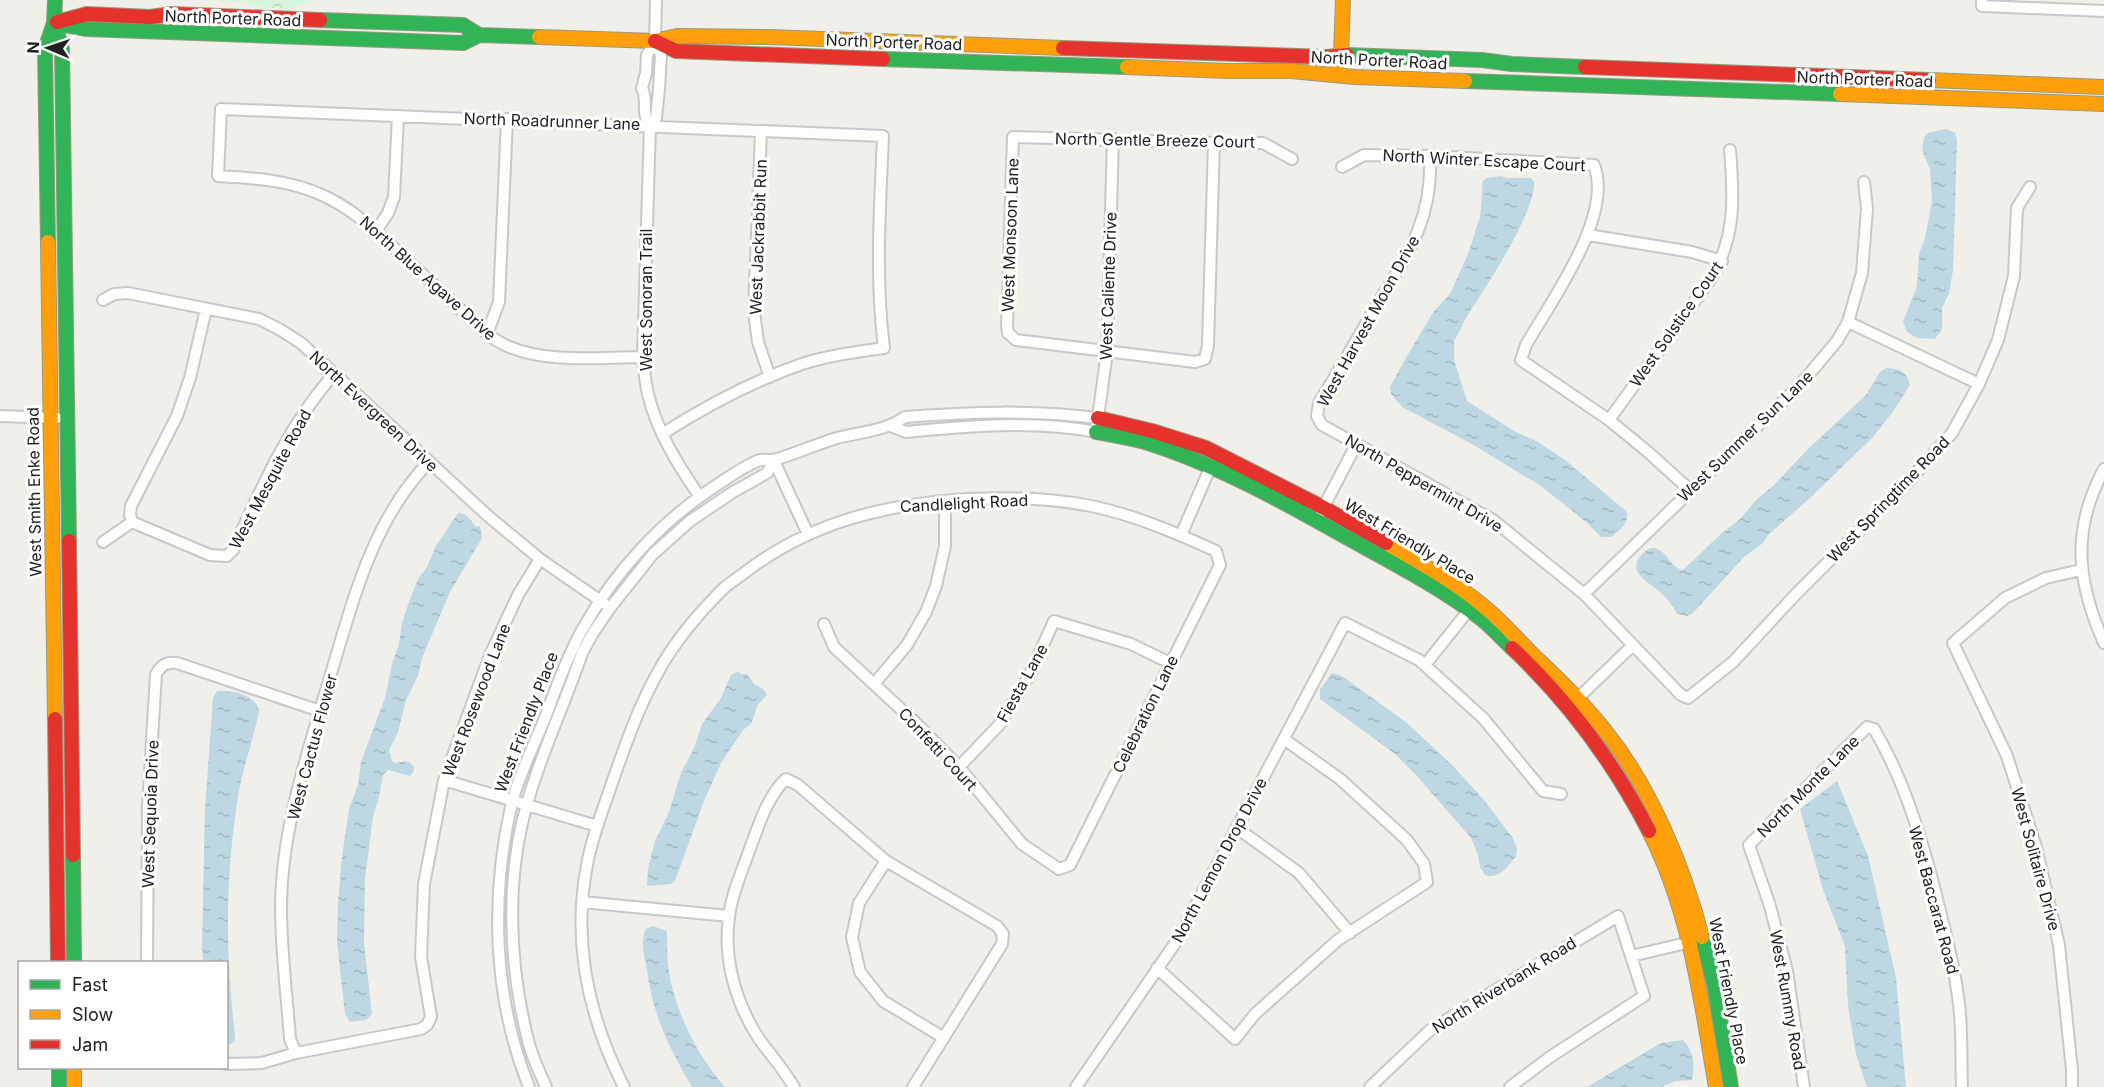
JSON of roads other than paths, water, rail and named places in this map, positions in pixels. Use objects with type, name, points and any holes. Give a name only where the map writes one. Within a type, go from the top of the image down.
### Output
[{"type":"street","name":"West Smith Enke Road","points":[[55,0],[54,22],[45,49],[58,961]]},
{"type":"street","points":[[655,41],[656,0]]},
{"type":"street","points":[[1327,73],[1335,68],[1341,55],[1343,0]]},
{"type":"street","points":[[1982,3],[2092,5],[2104,10]]},
{"type":"street","name":"West Smith Enke Road","points":[[54,22],[62,50],[74,961]]},
{"type":"street","name":"North Porter Road","points":[[54,22],[86,29],[463,43],[479,35],[655,41],[677,36],[769,37],[1482,60],[1512,64],[2104,87]]},
{"type":"street","name":"North Porter Road","points":[[655,41],[676,51],[1250,70],[1327,73],[1355,77],[2104,104]]},
{"type":"street","name":"West Sonoran Trail","points":[[650,126],[644,117],[645,96],[642,88],[647,55],[655,41]]},
{"type":"street","name":"West Sonoran Trail","points":[[655,41],[661,55],[656,118],[650,126],[643,357],[648,393],[662,434],[676,462],[700,497]]},
{"type":"street","name":"North Roadrunner Lane","points":[[218,176],[221,109],[883,136],[878,272],[879,308],[884,348],[804,364],[770,377]]},
{"type":"street","points":[[376,231],[388,213],[394,197],[398,116]]},
{"type":"street","points":[[487,334],[499,302],[507,119]]},
{"type":"street","name":"West Jackrabbit Run","points":[[761,131],[754,312],[758,342],[770,377]]},
{"type":"street","name":"North Gentle Breeze Court","points":[[1013,137],[1263,143],[1292,159]]},
{"type":"street","name":"West Monsoon Lane","points":[[1013,137],[1008,333],[1016,340],[1107,352]]},
{"type":"street","name":"West Caliente Drive","points":[[1097,425],[1107,352],[1113,139]]},
{"type":"street","points":[[1107,352],[1195,362],[1206,359],[1214,143]]},
{"type":"street","name":"West Solstice Court","points":[[1609,420],[1722,261],[1732,213],[1730,150]]},
{"type":"street","name":"North Winter Escape Court","points":[[1342,167],[1364,154],[1594,165],[1598,176],[1597,205],[1588,236]]},
{"type":"street","name":"West Harvest Moon Drive","points":[[1317,416],[1319,404],[1414,244],[1425,212],[1431,179],[1430,156]]},
{"type":"street","name":"North Blue Agave Drive","points":[[218,176],[259,178],[293,184],[322,195],[352,212],[376,231],[487,334],[507,346],[542,356],[643,357]]},
{"type":"street","name":"West Summer Sun Lane","points":[[1584,594],[1800,385],[1837,341],[1848,322],[1862,273],[1867,209],[1864,182]]},
{"type":"street","name":"West Springtime Road","points":[[1688,698],[1733,662],[1797,593],[1908,482],[1952,433],[1979,384],[1998,340],[2014,276],[2017,208],[2030,187]]},
{"type":"street","points":[[1690,490],[1609,420],[1521,360],[1526,345],[1588,236],[1692,252],[1722,261]]},
{"type":"street","name":"North Evergreen Drive","points":[[103,300],[114,294],[128,293],[259,319],[279,329],[302,343],[488,516],[540,560],[605,604]]},
{"type":"street","points":[[103,542],[132,522],[131,506],[177,416],[190,378],[206,309]]},
{"type":"street","points":[[1848,322],[1979,384]]},
{"type":"street","name":"West Mesquite Road","points":[[132,522],[210,555],[227,556],[233,550],[278,457],[314,397],[335,374]]},
{"type":"street","points":[[662,434],[701,409],[770,377]]},
{"type":"street","points":[[0,416],[66,418]]},
{"type":"street","name":"North Peppermint Drive","points":[[1317,416],[1322,424],[1475,509],[1530,549],[1584,594],[1681,695],[1688,698]]},
{"type":"street","name":"West Friendly Place","points":[[546,1087],[530,1045],[518,990],[513,951],[512,888],[526,804],[582,653],[616,578],[652,537],[700,497],[761,460],[774,461],[833,439],[892,426],[906,432],[1038,424],[1097,425],[1152,431],[1206,448],[1320,514],[1409,572],[1473,605],[1481,619],[1545,680],[1608,734],[1635,775],[1656,814],[1692,898],[1714,983],[1731,1087]]},
{"type":"street","name":"West Friendly Place","points":[[1097,425],[1211,466],[1320,514]]},
{"type":"street","points":[[1320,514],[1357,443]]},
{"type":"street","points":[[774,461],[808,534]]},
{"type":"street","name":"West Friendly Place","points":[[530,1087],[508,1024],[501,981],[498,936],[500,887],[513,801],[567,660],[582,630],[653,554],[673,535],[709,508],[767,473],[774,461]]},
{"type":"street","name":"West Cactus Flower","points":[[296,1053],[290,1039],[281,908],[286,853],[294,808],[320,711],[361,577],[391,512],[415,477],[429,462]]},
{"type":"street","points":[[1181,535],[1211,466]]},
{"type":"street","points":[[2104,469],[2093,489],[2082,532],[2081,570],[2091,613],[2104,643]]},
{"type":"street","name":"Candlelight Road","points":[[624,1087],[608,1056],[591,1007],[582,951],[582,902],[587,865],[597,826],[631,730],[657,673],[684,634],[723,589],[771,553],[808,534],[851,517],[898,506],[945,501],[1003,498],[1051,500],[1091,506],[1135,517],[1216,551]]},
{"type":"street","points":[[874,684],[907,645],[926,612],[936,586],[945,546],[945,501]]},
{"type":"street","name":"Celebration Lane","points":[[1059,869],[1070,865],[1220,565],[1216,551]]},
{"type":"street","name":"West Rosewood Lane","points":[[296,1053],[421,1029],[427,1025],[431,1017],[421,957],[423,884],[444,780],[491,653],[518,595],[540,560]]},
{"type":"street","name":"West Solitaire Drive","points":[[2072,1087],[2059,945],[2036,847],[2007,756],[1953,643],[2005,598],[2046,578],[2081,570]]},
{"type":"street","points":[[1473,605],[1425,665],[1483,718],[1543,791],[1561,794]]},
{"type":"street","name":"Fiesta Lane","points":[[959,767],[1000,724],[1030,674],[1054,621],[1131,644],[1170,663]]},
{"type":"street","name":"North Lemon Drop Drive","points":[[1076,1087],[1178,939],[1345,623],[1425,665]]},
{"type":"street","name":"Confetti Court","points":[[824,624],[834,647],[918,725],[959,767],[1022,844],[1059,869]]},
{"type":"street","points":[[1573,703],[1633,645]]},
{"type":"street","name":"West Sequoia Drive","points":[[147,961],[148,806],[156,674],[161,666],[168,662],[177,663],[320,711]]},
{"type":"street","name":"West Friendly Place","points":[[1573,703],[1653,839],[1678,902],[1689,943],[1716,1087]]},
{"type":"street","name":"North Monte Lane","points":[[1749,845],[1867,727]]},
{"type":"street","name":"West Baccarat Road","points":[[1867,727],[1875,729],[1890,761],[1908,803],[1928,861],[1954,969],[1960,1014],[1962,1087]]},
{"type":"street","points":[[1157,968],[1235,1039],[1255,1014],[1338,940],[1427,882],[1424,864],[1407,840],[1340,779],[1284,739]]},
{"type":"street","points":[[794,1087],[759,1038],[737,997],[728,958],[729,916],[738,883],[755,836],[777,788],[786,779],[798,785],[886,861],[998,926],[1003,934],[1002,944],[913,1087]]},
{"type":"street","points":[[444,780],[597,826]]},
{"type":"street","points":[[1237,828],[1299,873],[1350,933]]},
{"type":"street","name":"West Rummy Road","points":[[1749,845],[1770,906],[1787,971],[1804,1087]]},
{"type":"street","points":[[886,861],[859,903],[852,937],[860,972],[883,1001],[944,1038]]},
{"type":"street","points":[[582,902],[729,916]]},
{"type":"street","name":"North Riverbank Road","points":[[1370,1087],[1430,1030],[1618,916],[1631,956]]},
{"type":"street","points":[[1510,1087],[1644,996],[1631,956],[1704,939]]},
{"type":"street","points":[[228,1064],[262,1063],[296,1053]]},
{"type":"street","points":[[59,1069],[59,1087]]},
{"type":"street","points":[[74,1069],[74,1087]]},
{"type":"water","points":[[1946,129],[1955,133],[1957,140],[1953,270],[1949,293],[1942,308],[1942,329],[1935,339],[1917,338],[1907,332],[1903,322],[1917,286],[1919,254],[1925,238],[1932,201],[1930,169],[1922,150],[1924,138],[1928,133]]},
{"type":"water","points":[[1501,176],[1531,178],[1534,182],[1532,195],[1509,249],[1454,341],[1454,360],[1467,401],[1565,460],[1626,511],[1626,522],[1611,537],[1601,537],[1541,486],[1470,443],[1402,407],[1391,394],[1390,387],[1407,356],[1434,311],[1450,294],[1468,254],[1480,217],[1483,181],[1486,178]]},
{"type":"water","points":[[1886,368],[1902,372],[1910,385],[1872,438],[1768,535],[1763,543],[1744,557],[1692,614],[1687,616],[1677,614],[1665,597],[1637,571],[1637,560],[1642,554],[1651,548],[1658,549],[1675,566],[1683,570],[1740,519],[1757,499],[1866,395],[1880,372]]},
{"type":"water","points":[[458,513],[467,516],[476,527],[480,526],[482,538],[450,592],[422,658],[418,676],[406,700],[398,732],[389,750],[392,761],[395,763],[408,762],[414,767],[410,776],[388,770],[383,775],[373,816],[365,879],[364,943],[372,1014],[366,1020],[350,1022],[345,1014],[337,942],[342,857],[349,809],[358,785],[361,762],[385,698],[402,623],[410,599],[436,546]]},
{"type":"water","points":[[739,671],[740,674],[747,674],[754,684],[764,690],[767,695],[758,704],[751,724],[743,730],[721,763],[704,801],[675,881],[671,884],[647,886],[648,869],[655,841],[669,812],[681,773],[694,748],[702,724],[721,698],[731,675]]},
{"type":"water","points":[[1332,673],[1342,676],[1407,723],[1453,766],[1484,800],[1512,837],[1517,848],[1516,856],[1503,871],[1495,876],[1485,875],[1480,867],[1471,838],[1416,775],[1395,754],[1320,699],[1320,690]]},
{"type":"water","points":[[217,691],[235,692],[248,697],[257,705],[259,711],[239,791],[231,853],[228,943],[235,1041],[228,1045],[228,961],[203,961],[202,946],[205,809],[213,698]]},
{"type":"water","points":[[1837,781],[1868,856],[1896,978],[1906,1087],[1867,1087],[1856,1054],[1848,1006],[1845,946],[1823,890],[1800,809]]},
{"type":"water","points":[[653,926],[667,931],[669,973],[677,1004],[697,1048],[725,1087],[692,1087],[669,1045],[653,1001],[643,950],[646,929]]},
{"type":"water","points":[[1683,1040],[1693,1058],[1692,1080],[1676,1081],[1661,1087],[1587,1087],[1661,1043]]}]
